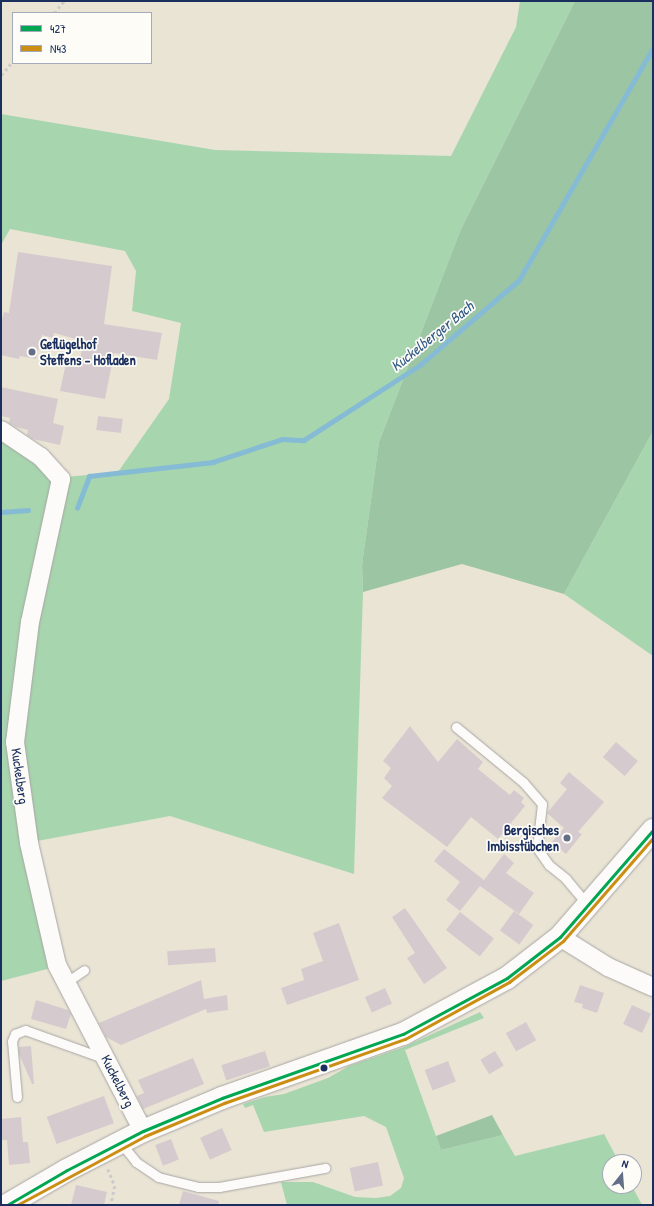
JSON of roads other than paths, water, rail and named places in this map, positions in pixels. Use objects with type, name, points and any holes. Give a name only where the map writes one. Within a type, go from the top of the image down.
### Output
[{"type":"main road","points":[[7,1205],[98,1153],[144,1131],[222,1098],[403,1034],[507,978],[560,937],[653,830]]},
{"type":"street","name":"Kuckelberg","points":[[1,430],[41,457],[61,479],[30,622],[15,742],[29,843],[57,965],[65,983],[108,1059],[144,1131]]},
{"type":"street","points":[[560,937],[608,967],[653,987]]},
{"type":"lane","points":[[456,728],[523,782],[542,804],[537,848],[549,865],[566,879],[588,905]]},
{"type":"lane","points":[[65,983],[84,970]]},
{"type":"lane","points":[[16,1097],[12,1041],[15,1034],[25,1030],[108,1059]]},
{"type":"lane","points":[[120,1142],[136,1162],[158,1177],[198,1187],[225,1186],[325,1168]]},
{"type":"waterway","name":"Kuckelberger Bach","points":[[77,508],[89,476],[213,462],[282,439],[304,440],[420,365],[519,280],[653,48]]},
{"type":"waterway","name":"Kuckelberger Bach","points":[[1,512],[28,510]]},
{"type":"place","name":"Geflügelhof Steffens - Hofladen","points":[[32,352]]},
{"type":"place","name":"Bergisches Imbisstübchen","points":[[567,838]]}]
